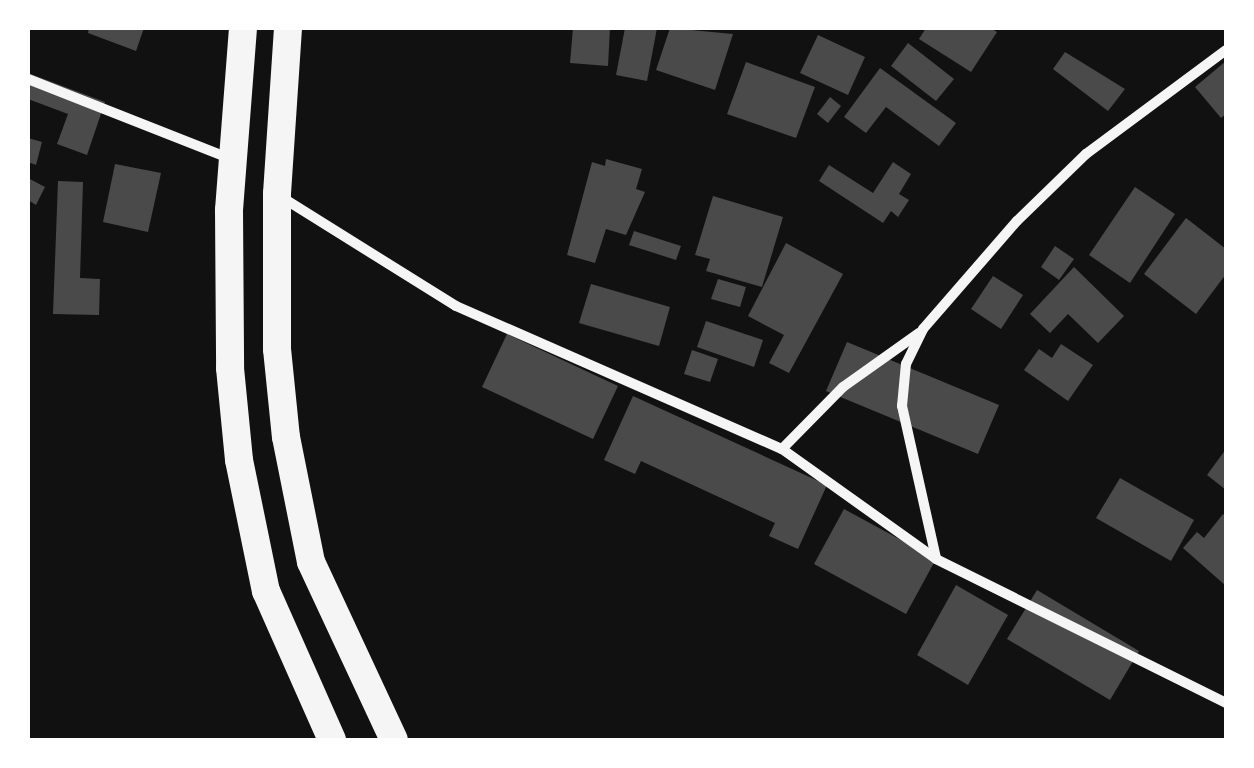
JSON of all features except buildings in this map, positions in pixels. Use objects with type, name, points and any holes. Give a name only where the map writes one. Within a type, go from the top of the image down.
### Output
[{"type":"highway","points":[[242,28],[232,160],[230,368],[239,460],[266,591],[330,740]]},
{"type":"highway","points":[[288,28],[277,194],[277,350],[286,437],[312,562],[394,740]]},
{"type":"street","points":[[936,559],[902,406],[906,364],[924,330],[1017,221],[1086,154],[1226,50]]},
{"type":"street","points":[[28,79],[232,160]]},
{"type":"street","points":[[277,194],[456,306],[782,449],[936,559],[1226,703]]},
{"type":"street","points":[[782,449],[843,387],[924,330]]}]
